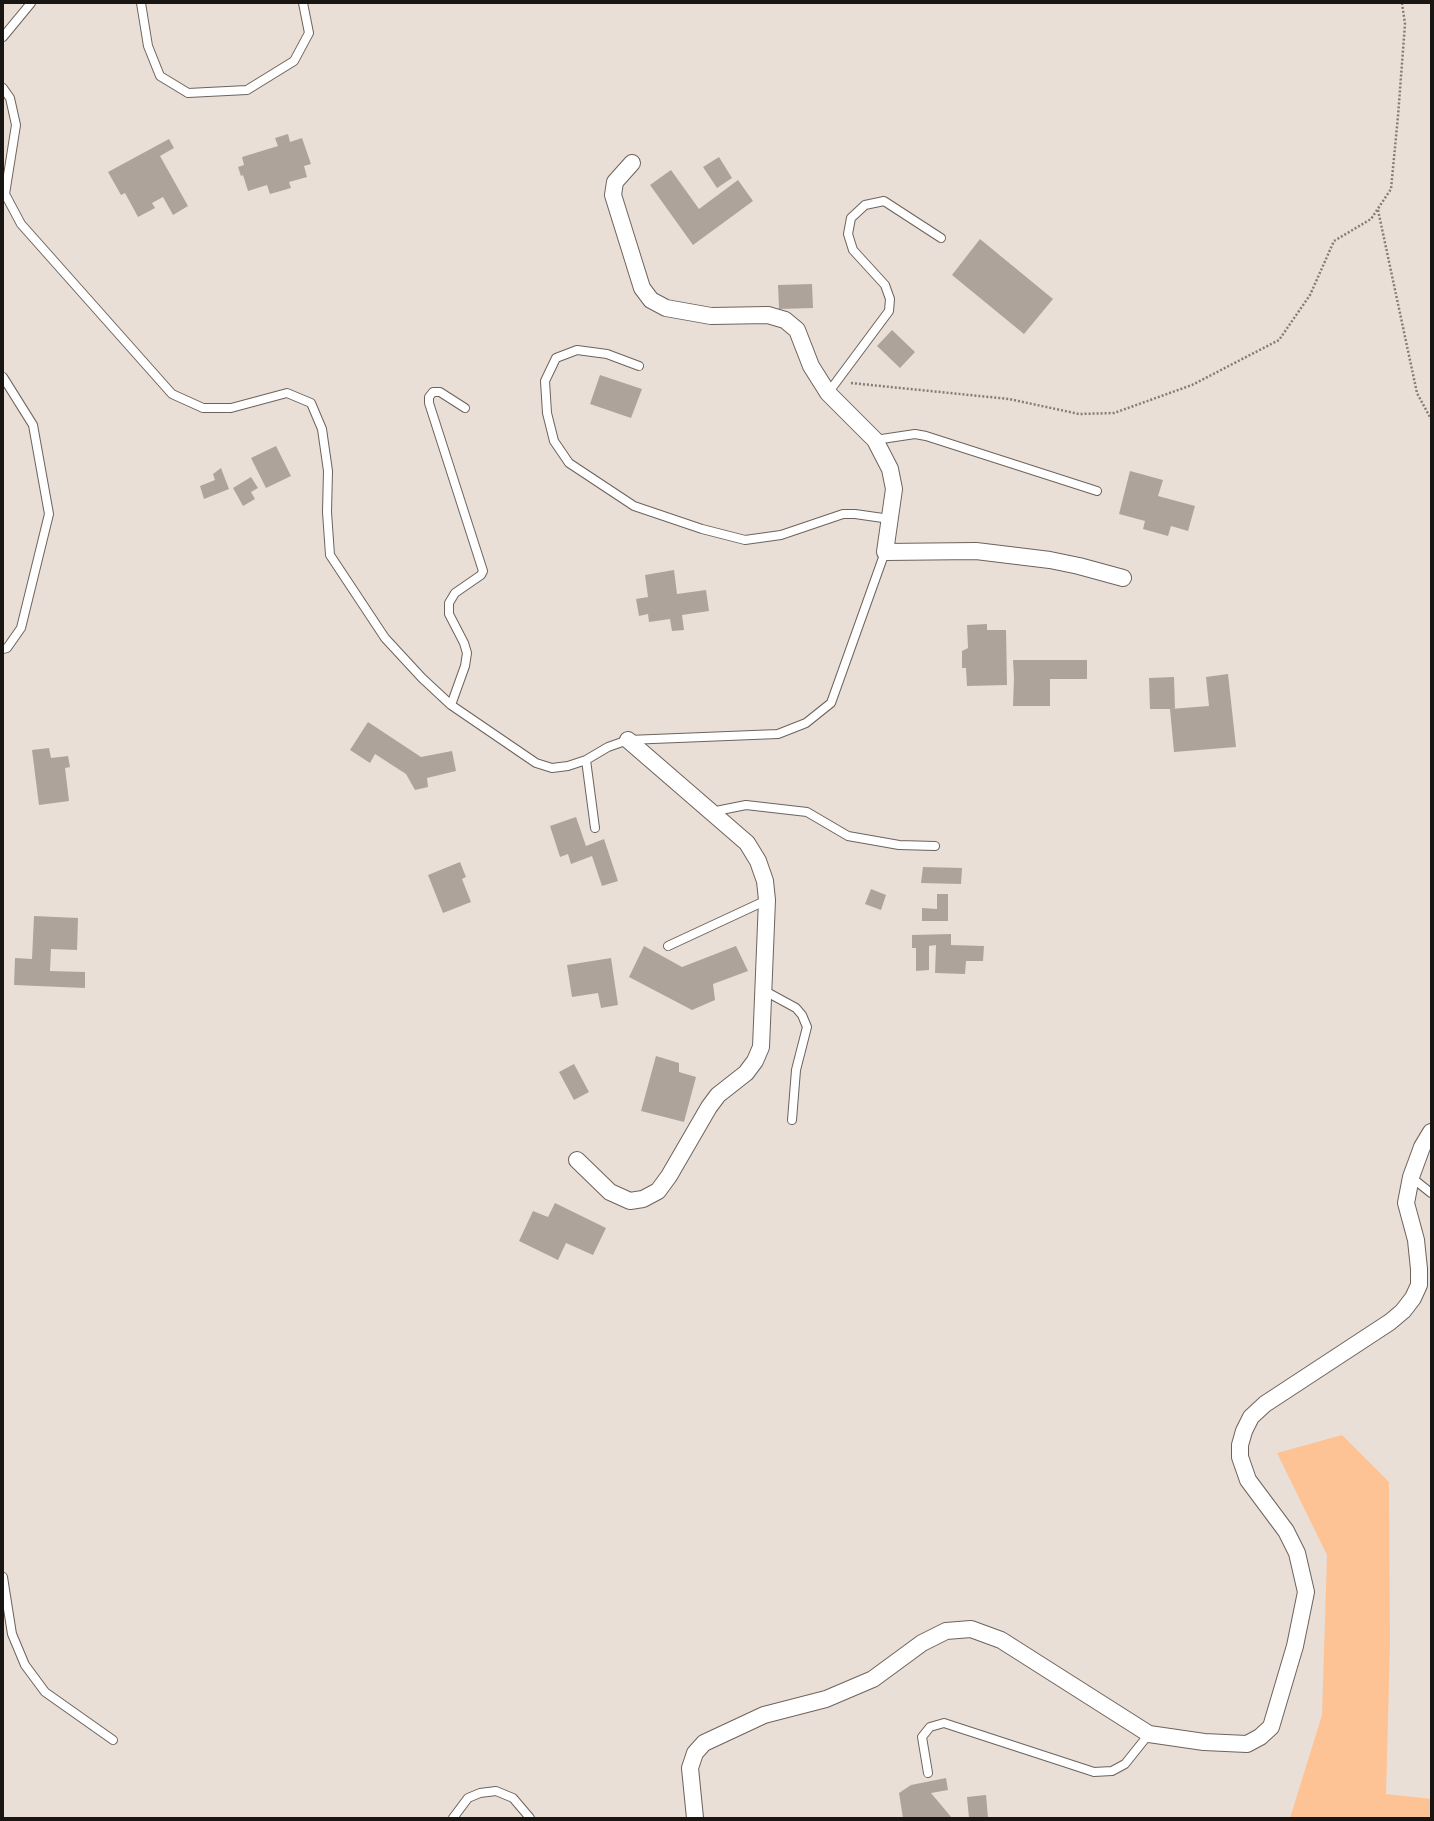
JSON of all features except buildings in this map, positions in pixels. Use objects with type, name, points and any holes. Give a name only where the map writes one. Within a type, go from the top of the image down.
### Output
[{"type":"street","points":[[632,163],[615,182],[614,195],[642,288],[651,300],[666,308],[711,316],[768,315],[785,320],[797,330],[811,366],[828,393],[875,440],[890,469],[894,489],[885,552],[983,552],[1057,561],[1123,578]]},
{"type":"street","points":[[578,1160],[610,1192],[630,1201],[643,1199],[658,1191],[669,1176],[709,1108],[718,1096],[746,1073],[756,1061],[762,1047],[767,900],[765,881],[758,861],[747,843],[710,813],[628,740]]},
{"type":"street","points":[[696,1818],[690,1768],[695,1753],[704,1743],[764,1715],[826,1699],[873,1679],[922,1643],[946,1631],[971,1629],[1001,1640],[1149,1734],[1204,1742],[1247,1744],[1260,1737],[1270,1727],[1294,1646],[1306,1592],[1297,1553],[1286,1531],[1248,1480],[1240,1457],[1240,1445],[1244,1431],[1251,1417],[1265,1404],[1390,1322],[1403,1311],[1412,1298],[1419,1285],[1419,1269],[1416,1240],[1406,1203],[1411,1177],[1422,1148],[1431,1132]]},
{"type":"lane","points":[[3,37],[31,3]]},
{"type":"lane","points":[[141,3],[148,46],[160,76],[188,93],[247,90],[294,61],[308,33],[303,3]]},
{"type":"lane","points":[[3,88],[10,98],[16,125],[5,194],[20,224],[172,394],[203,408],[231,408],[287,393],[311,403],[322,429],[328,471],[327,512],[330,555],[386,638],[451,705],[536,763],[552,768],[568,766],[586,760],[608,746],[628,740],[778,734],[806,723],[831,703],[885,552]]},
{"type":"lane","points":[[828,393],[889,311],[890,299],[885,285],[853,250],[848,234],[851,218],[866,204],[884,201],[940,238]]},
{"type":"lane","points":[[639,366],[607,354],[577,350],[556,358],[545,381],[547,413],[554,441],[569,463],[634,506],[702,529],[745,540],[781,535],[843,514],[890,519]]},
{"type":"lane","points":[[3,377],[33,425],[50,514],[22,628],[7,648],[3,649]]},
{"type":"lane","points":[[451,705],[465,666],[467,653],[464,643],[449,614],[449,603],[455,593],[481,575],[483,571],[429,403],[430,397],[433,392],[440,392],[465,408]]},
{"type":"lane","points":[[875,440],[915,434],[926,436],[1097,491]]},
{"type":"lane","points":[[586,760],[595,828]]},
{"type":"lane","points":[[710,813],[746,805],[807,812],[848,836],[869,841],[899,845],[935,846]]},
{"type":"lane","points":[[668,946],[767,900]]},
{"type":"lane","points":[[763,990],[796,1008],[802,1015],[807,1027],[796,1070],[792,1120]]},
{"type":"lane","points":[[1411,1177],[1431,1193]]},
{"type":"lane","points":[[3,1576],[12,1634],[25,1665],[46,1692],[113,1740]]},
{"type":"lane","points":[[928,1773],[922,1737],[930,1727],[944,1723],[1094,1772],[1112,1771],[1125,1764],[1149,1734]]},
{"type":"lane","points":[[453,1818],[468,1798],[480,1793],[496,1791],[513,1798],[530,1818]]},
{"type":"path","points":[[838,379],[846,382],[1009,399],[1080,414],[1114,414],[1192,385],[1279,340],[1310,294],[1334,241],[1371,219],[1391,189],[1405,24],[1402,3]]},
{"type":"path","points":[[1378,209],[1417,393],[1431,420]]},
{"type":"shaded area","points":[[1342,1435],[1389,1482],[1390,1643],[1386,1794],[1431,1799],[1431,1818],[1290,1818],[1322,1715],[1327,1555],[1277,1453]]}]
